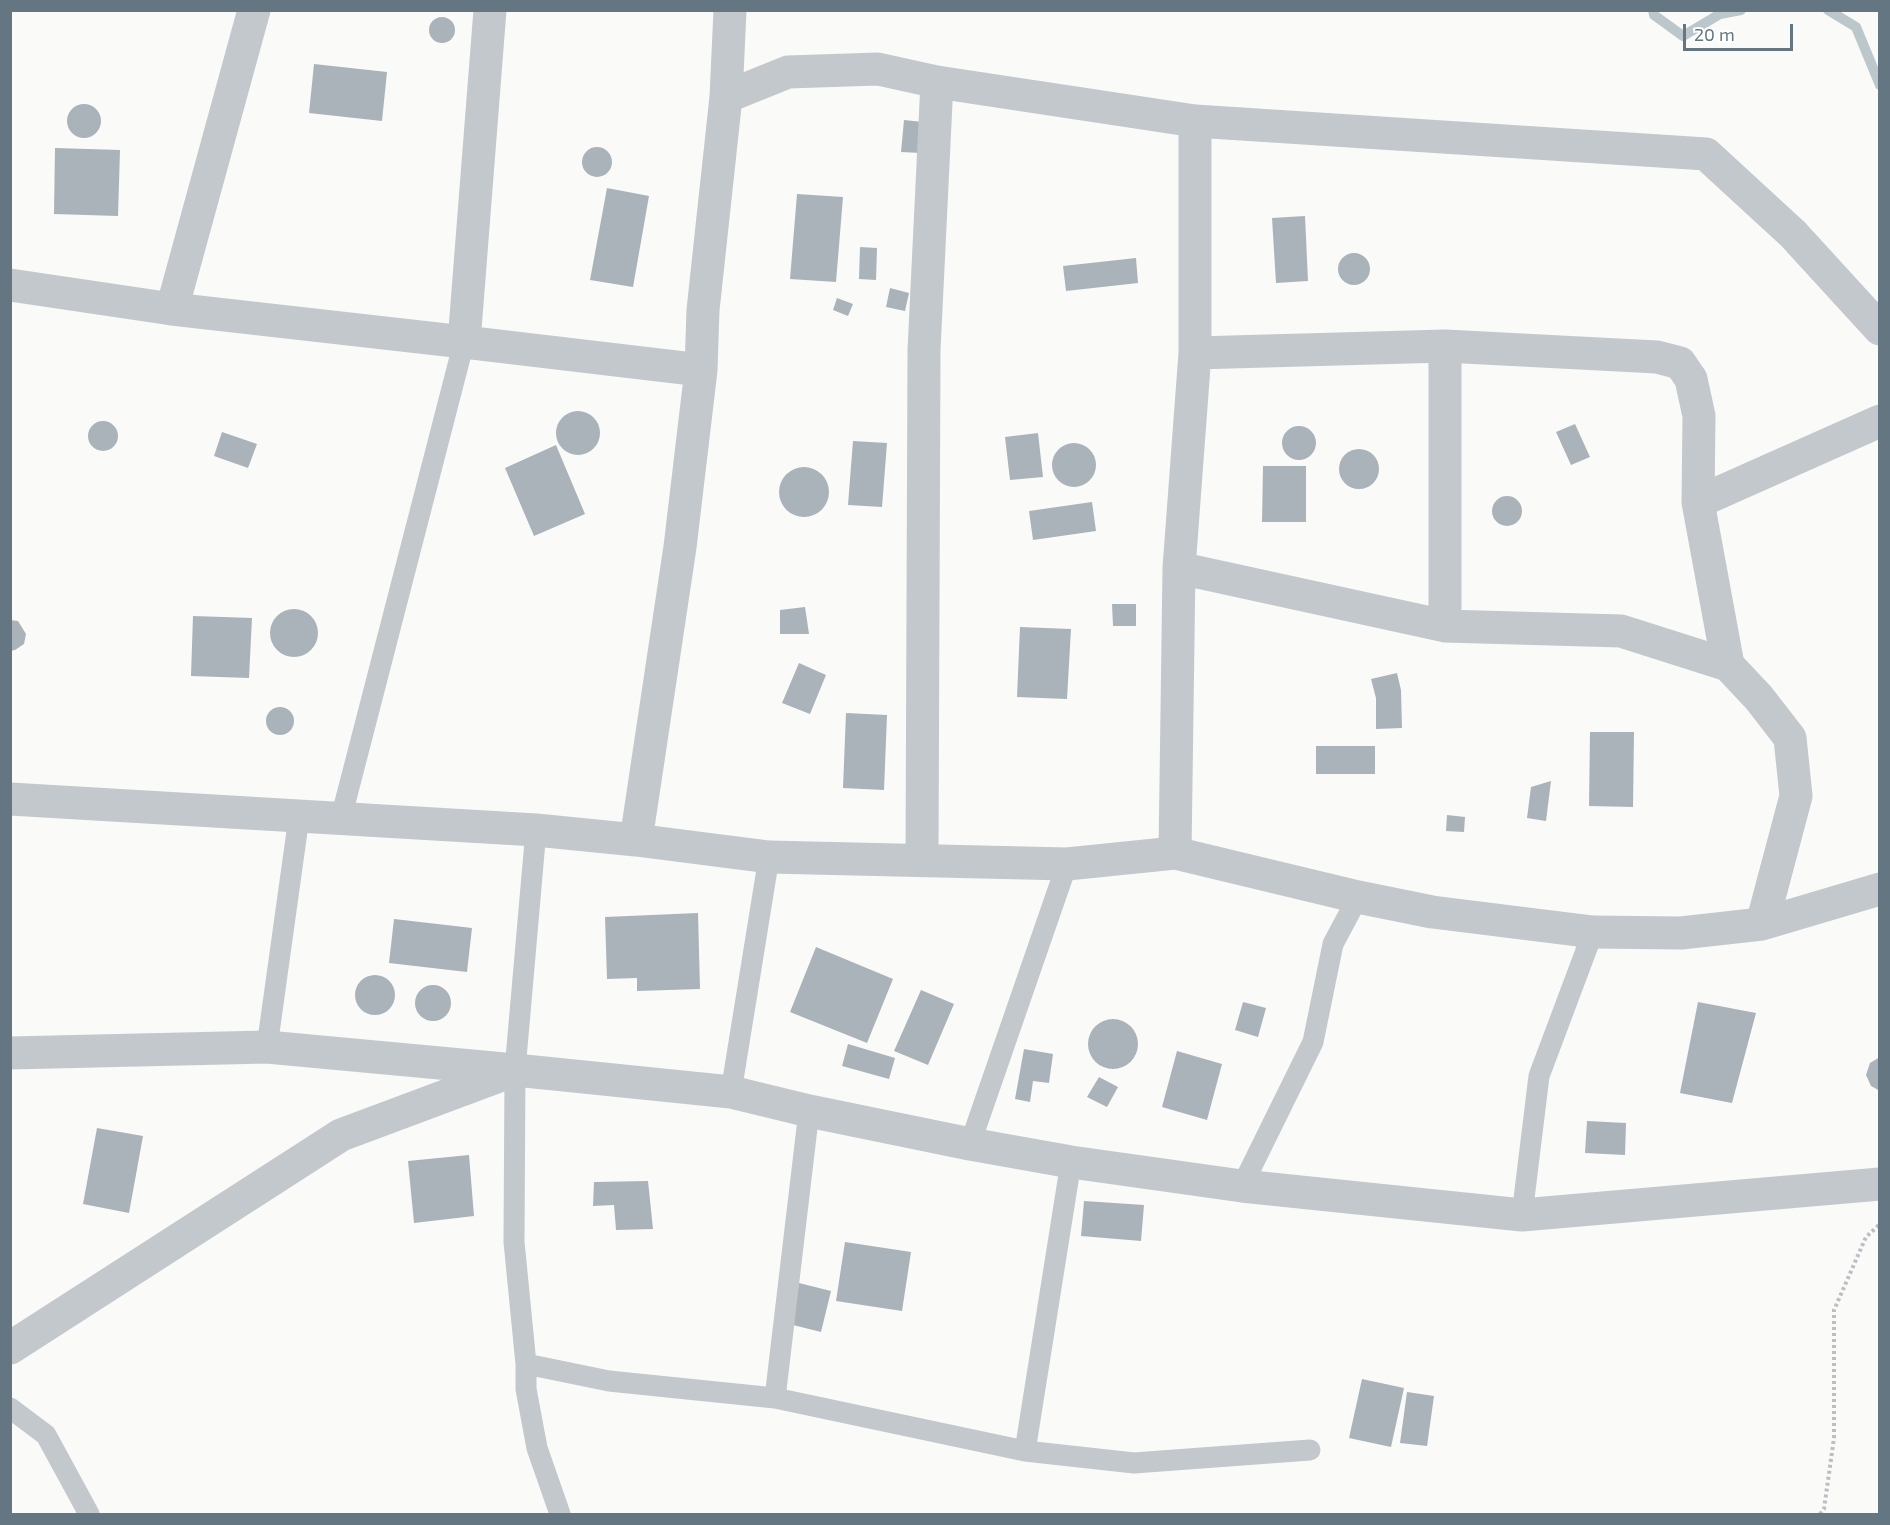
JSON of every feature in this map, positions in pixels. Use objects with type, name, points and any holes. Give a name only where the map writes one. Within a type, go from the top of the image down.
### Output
[{"type":"street","points":[[172,309],[254,10]]},
{"type":"street","points":[[464,342],[490,10]]},
{"type":"street","points":[[636,840],[662,654],[680,547],[701,370],[703,310],[726,97],[730,10]]},
{"type":"street","points":[[726,97],[788,72],[878,69],[938,82],[1195,121],[1706,154],[1793,234],[1880,330]]},
{"type":"street","points":[[922,860],[924,350],[938,82]]},
{"type":"street","points":[[1174,853],[1179,568],[1196,353],[1195,121]]},
{"type":"street","points":[[10,285],[172,309],[701,370]]},
{"type":"street","points":[[1196,353],[1445,346],[1657,357],[1680,363],[1691,379],[1699,416],[1698,502],[1728,665]]},
{"type":"street","points":[[1445,346],[1445,626]]},
{"type":"street","points":[[1698,502],[1880,421]]},
{"type":"street","points":[[1179,568],[1445,626],[1621,631],[1728,665],[1759,698],[1790,738],[1796,796],[1762,924]]},
{"type":"street","points":[[10,799],[536,830],[769,857],[1067,864],[1174,853],[1358,897],[1432,912],[1593,932],[1682,933],[1762,924],[1880,889]]},
{"type":"street","points":[[10,1053],[267,1047],[731,1092],[809,1111],[1071,1162],[1242,1186],[1522,1215],[1880,1184]]},
{"type":"street","points":[[10,1348],[341,1135],[515,1070]]},
{"type":"lane","points":[[341,818],[464,342]]},
{"type":"lane","points":[[267,1047],[299,817]]},
{"type":"lane","points":[[536,830],[515,1070],[514,1242],[526,1364],[526,1389],[537,1448],[560,1515]]},
{"type":"lane","points":[[731,1092],[769,857]]},
{"type":"lane","points":[[970,1144],[1067,864]]},
{"type":"lane","points":[[1242,1186],[1313,1042],[1333,944],[1358,897]]},
{"type":"lane","points":[[1522,1215],[1539,1076],[1593,932]]},
{"type":"lane","points":[[775,1398],[809,1111]]},
{"type":"lane","points":[[1024,1450],[1071,1162]]},
{"type":"lane","points":[[526,1364],[609,1381],[775,1398],[1024,1450],[1134,1463],[1310,1450]]},
{"type":"lane","points":[[10,1408],[46,1435],[89,1515]]},
{"type":"path","points":[[1820,1515],[1824,1509],[1834,1438],[1834,1310],[1866,1237],[1880,1224]]},
{"type":"building","points":[[442,17],[451,21],[455,30],[451,39],[442,43],[433,39],[429,30],[433,21]]},
{"type":"building","points":[[314,64],[387,72],[382,121],[309,113]]},
{"type":"building","points":[[84,104],[96,109],[101,121],[96,133],[84,138],[72,133],[67,121],[72,109]]},
{"type":"building","points":[[904,120],[923,122],[921,153],[901,152]]},
{"type":"building","points":[[597,147],[608,151],[612,162],[608,173],[597,177],[586,173],[582,162],[586,151]]},
{"type":"building","points":[[55,148],[120,150],[118,216],[54,214]]},
{"type":"building","points":[[607,188],[649,196],[633,287],[590,280]]},
{"type":"building","points":[[797,194],[843,197],[836,282],[790,279]]},
{"type":"building","points":[[1305,216],[1308,281],[1276,283],[1272,218]]},
{"type":"building","points":[[860,247],[877,248],[876,280],[859,279]]},
{"type":"building","points":[[1354,253],[1365,258],[1370,269],[1365,280],[1354,285],[1343,280],[1338,269],[1343,258]]},
{"type":"building","points":[[1136,258],[1138,283],[1066,291],[1063,266]]},
{"type":"building","points":[[890,288],[909,293],[905,311],[886,307]]},
{"type":"building","points":[[837,298],[853,304],[848,316],[833,310]]},
{"type":"building","points":[[578,411],[594,417],[600,433],[594,449],[578,455],[562,449],[556,433],[562,417]]},
{"type":"building","points":[[103,421],[114,425],[118,436],[114,447],[103,451],[92,447],[88,436],[92,425]]},
{"type":"building","points":[[1575,424],[1590,457],[1571,465],[1556,432]]},
{"type":"building","points":[[1299,426],[1311,431],[1316,443],[1311,455],[1299,460],[1287,455],[1282,443],[1287,431]]},
{"type":"building","points":[[222,432],[257,444],[248,468],[214,456]]},
{"type":"building","points":[[1038,433],[1043,477],[1010,480],[1005,437]]},
{"type":"building","points":[[853,441],[887,443],[882,507],[848,505]]},
{"type":"building","points":[[1074,443],[1089,450],[1096,465],[1089,480],[1074,487],[1059,480],[1052,465],[1059,450]]},
{"type":"building","points":[[556,445],[585,514],[534,536],[505,468]]},
{"type":"building","points":[[1359,449],[1373,455],[1379,469],[1373,483],[1359,489],[1345,483],[1339,469],[1345,455]]},
{"type":"building","points":[[1263,466],[1306,466],[1306,522],[1262,522]]},
{"type":"building","points":[[799,467],[809,467],[822,474],[829,487],[829,497],[822,510],[809,517],[799,517],[790,513],[783,506],[779,497],[779,487],[783,478],[790,471]]},
{"type":"building","points":[[1507,496],[1517,501],[1522,511],[1517,521],[1507,526],[1497,521],[1492,511],[1497,501]]},
{"type":"building","points":[[1092,502],[1096,531],[1033,540],[1029,511]]},
{"type":"building","points":[[1112,604],[1136,604],[1136,626],[1113,626]]},
{"type":"building","points":[[805,607],[809,634],[780,634],[780,610]]},
{"type":"building","points":[[289,609],[299,609],[311,616],[318,628],[318,638],[311,650],[299,657],[289,657],[274,646],[270,638],[270,628],[281,613]]},
{"type":"building","points":[[193,616],[252,618],[249,678],[191,676]]},
{"type":"building","points":[[10,620],[18,621],[26,634],[24,644],[10,651]]},
{"type":"building","points":[[1020,627],[1071,629],[1067,699],[1017,697]]},
{"type":"building","points":[[799,663],[826,675],[810,714],[782,703]]},
{"type":"building","points":[[1397,673],[1401,690],[1402,728],[1376,729],[1376,698],[1371,679]]},
{"type":"building","points":[[280,707],[290,711],[294,721],[290,731],[280,735],[270,731],[266,721],[270,711]]},
{"type":"building","points":[[846,713],[887,715],[884,790],[843,788]]},
{"type":"building","points":[[1590,732],[1634,732],[1633,807],[1589,806]]},
{"type":"building","points":[[1316,746],[1375,746],[1375,774],[1316,774]]},
{"type":"building","points":[[1551,781],[1546,821],[1527,818],[1531,787]]},
{"type":"building","points":[[1447,815],[1465,817],[1464,832],[1446,831]]},
{"type":"building","points":[[698,913],[700,989],[637,991],[637,978],[607,979],[605,917]]},
{"type":"building","points":[[394,919],[472,928],[467,972],[389,963]]},
{"type":"building","points":[[816,947],[893,979],[867,1043],[790,1012]]},
{"type":"building","points":[[375,975],[389,981],[395,995],[389,1009],[375,1015],[361,1009],[355,995],[361,981]]},
{"type":"building","points":[[433,985],[446,990],[451,1003],[446,1016],[433,1021],[420,1016],[415,1003],[420,990]]},
{"type":"building","points":[[921,990],[954,1004],[928,1065],[894,1051]]},
{"type":"building","points":[[1243,1002],[1266,1008],[1258,1037],[1235,1030]]},
{"type":"building","points":[[1698,1002],[1756,1013],[1732,1103],[1680,1093]]},
{"type":"building","points":[[1113,1019],[1122,1021],[1133,1030],[1138,1044],[1136,1053],[1127,1064],[1113,1069],[1104,1067],[1093,1058],[1088,1044],[1090,1035],[1099,1024]]},
{"type":"building","points":[[848,1044],[895,1058],[889,1079],[842,1066]]},
{"type":"building","points":[[1024,1049],[1053,1054],[1049,1083],[1033,1081],[1030,1102],[1015,1099]]},
{"type":"building","points":[[1177,1051],[1222,1064],[1207,1120],[1162,1107]]},
{"type":"building","points":[[1880,1057],[1880,1091],[1871,1086],[1866,1075],[1870,1063]]},
{"type":"building","points":[[1099,1077],[1118,1087],[1107,1107],[1087,1097]]},
{"type":"building","points":[[1587,1121],[1626,1123],[1625,1155],[1585,1153]]},
{"type":"building","points":[[97,1128],[143,1136],[129,1213],[83,1204]]},
{"type":"building","points":[[469,1155],[474,1216],[414,1223],[408,1161]]},
{"type":"building","points":[[648,1181],[653,1229],[616,1230],[614,1205],[593,1206],[594,1182]]},
{"type":"building","points":[[1084,1201],[1144,1205],[1141,1241],[1081,1236]]},
{"type":"building","points":[[845,1242],[911,1252],[902,1311],[836,1301]]},
{"type":"building","points":[[799,1283],[831,1291],[821,1332],[789,1324]]},
{"type":"building","points":[[1362,1379],[1404,1388],[1391,1447],[1349,1438]]},
{"type":"building","points":[[1407,1392],[1434,1396],[1427,1446],[1400,1443]]},
{"type":"waterway","points":[[1653,10],[1654,15],[1683,36],[1720,14],[1741,10]]},
{"type":"waterway","points":[[1828,10],[1856,27],[1880,85]]}]
